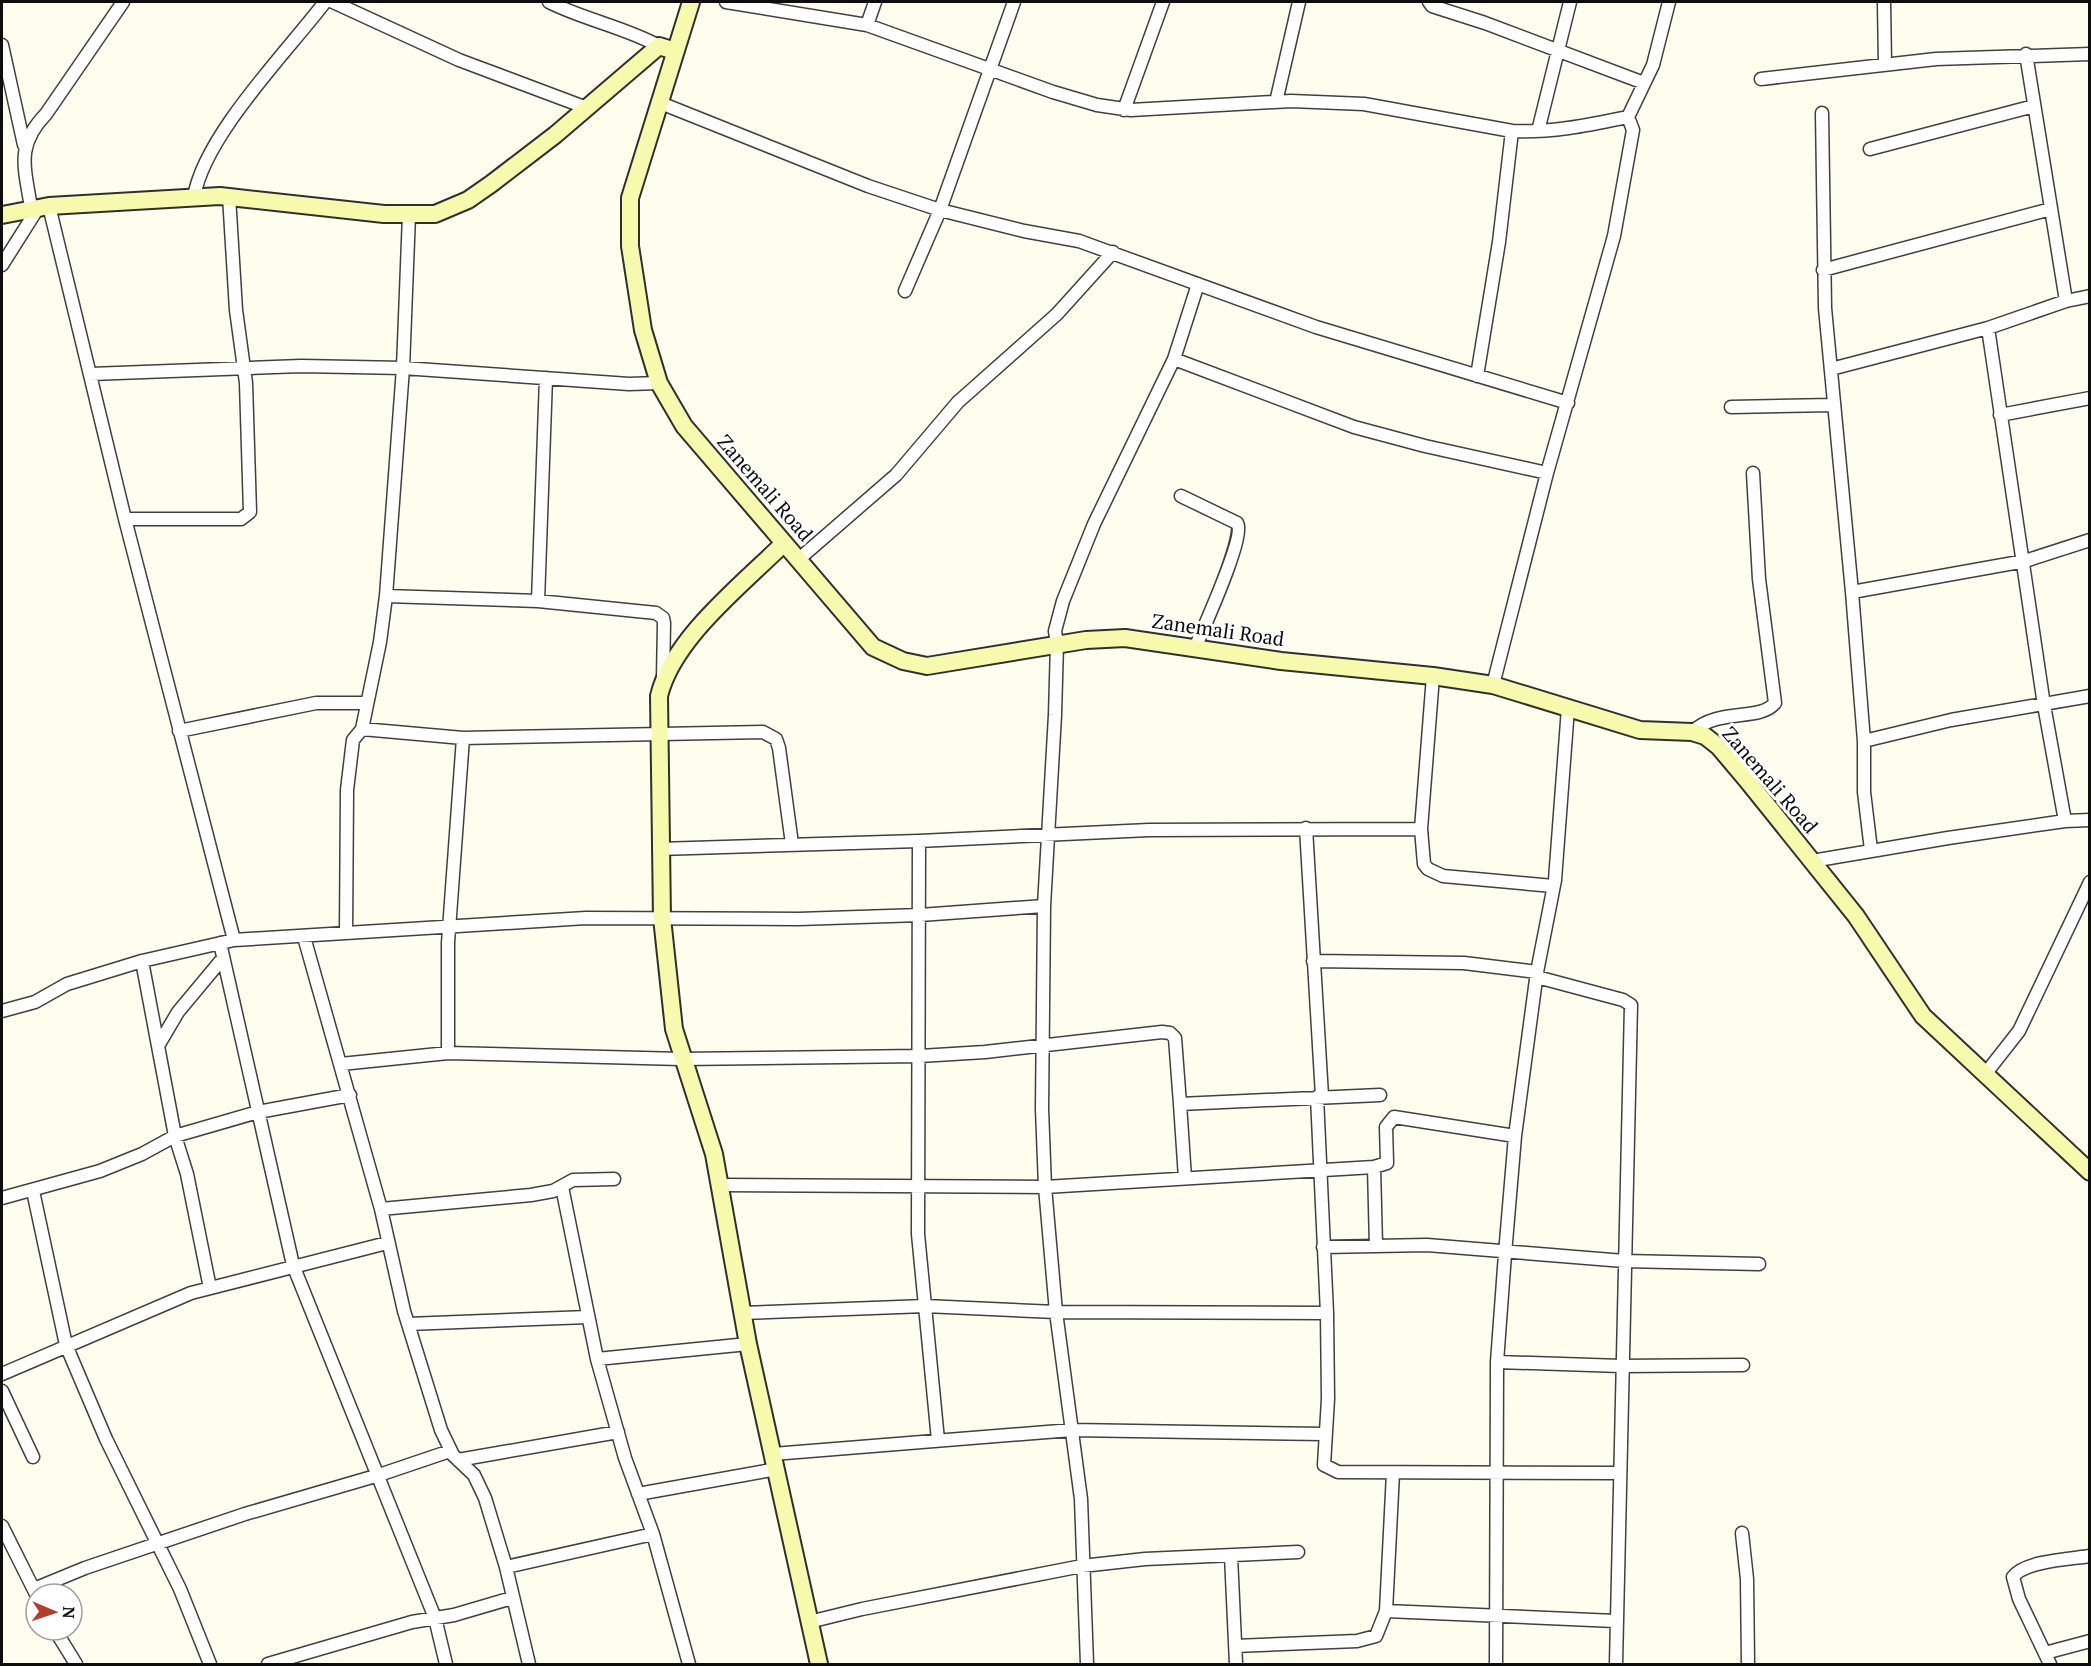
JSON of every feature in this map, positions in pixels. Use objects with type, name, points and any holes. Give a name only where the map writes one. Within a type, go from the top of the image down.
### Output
[{"type":"street","points":[[24,145],[34,126],[46,114],[123,2]]},
{"type":"street","points":[[194,197],[200,171],[238,110],[325,2]]},
{"type":"street","points":[[333,2],[465,62],[587,108]]},
{"type":"street","points":[[2,215],[39,207],[229,196],[409,215],[435,214],[468,200],[667,49],[640,36],[549,2]]},
{"type":"street","name":"Zanemali Road","points":[[691,2],[667,49],[658,102],[630,198],[634,289],[643,330],[659,383],[684,426],[873,647],[903,661],[927,666],[1057,644],[1125,638],[1281,661],[1433,676],[1493,685],[1640,730],[1692,732],[1705,736],[1719,747],[1856,916],[1923,1016],[2090,1172]]},
{"type":"street","points":[[726,2],[867,25],[1053,92],[1124,110],[1276,102],[1364,104],[1512,130],[1538,131],[1555,131],[1628,117]]},
{"type":"street","points":[[867,25],[875,2]]},
{"type":"street","points":[[905,291],[940,210],[1014,2]]},
{"type":"street","points":[[1124,110],[1163,2]]},
{"type":"street","points":[[1276,102],[1299,2]]},
{"type":"street","points":[[1429,2],[1432,6],[1485,23],[1644,83]]},
{"type":"street","points":[[1538,131],[1570,2]]},
{"type":"street","points":[[1493,685],[1547,473],[1614,236],[1633,130],[1628,117],[1653,65],[1669,2]]},
{"type":"street","points":[[1884,2],[1885,65]]},
{"type":"street","points":[[2,45],[39,207],[92,374],[125,519],[234,940]]},
{"type":"street","points":[[2026,54],[2066,301]]},
{"type":"street","points":[[1761,79],[1885,65],[2026,54],[2090,54]]},
{"type":"street","points":[[658,102],[789,152],[868,186],[940,210],[1024,231],[1079,241],[1308,325],[1568,403]]},
{"type":"street","points":[[1870,149],[2034,106]]},
{"type":"street","points":[[1822,113],[1823,270],[1833,405],[1852,592],[1864,741],[1864,792],[1871,850]]},
{"type":"street","points":[[1477,375],[1499,242],[1512,130]]},
{"type":"street","points":[[125,519],[241,519],[248,517],[251,507],[244,367],[236,310],[229,196]]},
{"type":"street","points":[[2,266],[39,207]]},
{"type":"street","points":[[1823,270],[2051,209]]},
{"type":"street","points":[[346,933],[344,845],[347,790],[353,740],[362,729],[380,642],[386,596],[402,368],[409,215]]},
{"type":"street","points":[[799,559],[896,474],[958,402],[1057,314],[1113,252]]},
{"type":"street","points":[[1087,1665],[1081,1499],[1056,1312],[1045,1187],[1042,1046],[1044,906],[1057,644],[1055,631],[1057,617],[1094,524],[1174,359],[1198,284]]},
{"type":"street","points":[[1831,369],[1988,328],[2066,301],[2090,296]]},
{"type":"street","points":[[1988,328],[2025,561],[2044,705],[2066,820]]},
{"type":"street","points":[[1174,359],[1354,427],[1425,446],[1547,473]]},
{"type":"street","points":[[92,374],[244,367],[402,368],[659,383]]},
{"type":"street","points":[[538,601],[546,378]]},
{"type":"street","points":[[2000,415],[2090,398]]},
{"type":"street","points":[[1731,407],[1833,405]]},
{"type":"street","points":[[1692,732],[1703,722],[1713,718],[1761,712],[1776,703],[1758,568],[1753,473]]},
{"type":"street","points":[[1181,496],[1237,523],[1240,529],[1236,547],[1195,648]]},
{"type":"street","points":[[1852,592],[2025,561],[2090,540]]},
{"type":"street","points":[[663,678],[683,645],[784,543]]},
{"type":"street","points":[[386,596],[538,601],[661,615],[664,623],[663,678],[659,696],[659,849],[662,918],[674,1029],[681,1059],[706,1124],[720,1185],[748,1344],[819,1665]]},
{"type":"street","points":[[1433,676],[1422,829],[1424,864],[1433,873],[1443,876],[1552,886]]},
{"type":"street","points":[[1864,741],[1951,720],[2090,696]]},
{"type":"street","points":[[179,731],[304,705],[367,703]]},
{"type":"street","points":[[1496,1665],[1499,1473],[1497,1362],[1505,1254],[1515,1136],[1537,974],[1552,886],[1568,708]]},
{"type":"street","points":[[362,729],[463,738],[763,732],[771,734],[779,748],[792,844]]},
{"type":"street","points":[[448,1053],[449,927],[463,738]]},
{"type":"street","points":[[1812,861],[2066,820],[2090,820]]},
{"type":"street","points":[[1306,828],[1327,1313],[1328,1399],[1323,1460],[1327,1469],[1338,1472],[1393,1473],[1620,1473]]},
{"type":"street","points":[[659,849],[919,841],[1149,830],[1422,829]]},
{"type":"street","points":[[919,841],[919,1244],[938,1440]]},
{"type":"street","points":[[1986,1073],[2019,1031],[2090,882]]},
{"type":"street","points":[[2,1011],[35,1002],[67,984],[142,961],[234,940],[586,918],[798,919],[920,915],[1044,906]]},
{"type":"street","points":[[304,937],[381,1209],[387,1243],[408,1324],[441,1430],[454,1456],[474,1475],[485,1498],[506,1567],[529,1665]]},
{"type":"street","points":[[220,944],[293,1265],[435,1618],[446,1665]]},
{"type":"street","points":[[158,1046],[178,1012],[224,958]]},
{"type":"street","points":[[142,961],[175,1136],[187,1174],[210,1288]]},
{"type":"street","points":[[1313,961],[1464,963],[1537,974],[1623,1000],[1631,1005],[1615,1621],[1616,1665]]},
{"type":"street","points":[[341,1064],[448,1053],[681,1059],[920,1056],[1170,1033],[1175,1038],[1185,1178]]},
{"type":"street","points":[[2,1198],[33,1191],[142,1154],[175,1136],[258,1112],[350,1095]]},
{"type":"street","points":[[1180,1104],[1380,1095]]},
{"type":"street","points":[[720,1185],[1045,1187],[1374,1167],[1387,1163],[1386,1126],[1394,1117],[1515,1136]]},
{"type":"street","points":[[1374,1167],[1376,1246]]},
{"type":"street","points":[[381,1209],[531,1195],[562,1187],[573,1180],[614,1179]]},
{"type":"street","points":[[562,1187],[597,1359],[618,1432],[653,1534],[689,1665]]},
{"type":"street","points":[[33,1191],[66,1345],[91,1406],[180,1589],[210,1665]]},
{"type":"street","points":[[2,1374],[66,1345],[210,1288],[293,1265],[387,1243]]},
{"type":"street","points":[[1323,1248],[1427,1245],[1505,1254],[1624,1261],[1759,1264]]},
{"type":"street","points":[[742,1313],[926,1306],[1056,1312],[1327,1313]]},
{"type":"street","points":[[408,1324],[588,1317]]},
{"type":"street","points":[[597,1359],[748,1344]]},
{"type":"street","points":[[1497,1362],[1621,1366],[1743,1365]]},
{"type":"street","points":[[2,1391],[33,1457]]},
{"type":"street","points":[[638,1494],[775,1461],[938,1440],[1072,1430],[1324,1434]]},
{"type":"street","points":[[56,1582],[85,1568],[297,1497],[379,1475],[454,1456],[618,1432]]},
{"type":"street","points":[[1235,1646],[1368,1640],[1376,1636],[1382,1627],[1386,1611],[1393,1473]]},
{"type":"street","points":[[2,1526],[30,1582]]},
{"type":"street","points":[[1742,1533],[1747,1579],[1748,1665]]},
{"type":"street","points":[[506,1567],[653,1534]]},
{"type":"street","points":[[809,1622],[873,1606],[1082,1566],[1145,1560],[1298,1552]]},
{"type":"street","points":[[1231,1556],[1236,1665]]},
{"type":"street","points":[[2090,1556],[2028,1566],[2018,1570],[2013,1577],[2019,1599],[2047,1659],[2090,1641]]},
{"type":"street","points":[[268,1665],[412,1622],[454,1616],[512,1598]]},
{"type":"street","points":[[1386,1611],[1615,1621]]},
{"type":"street","points":[[62,1642],[76,1665]]}]
